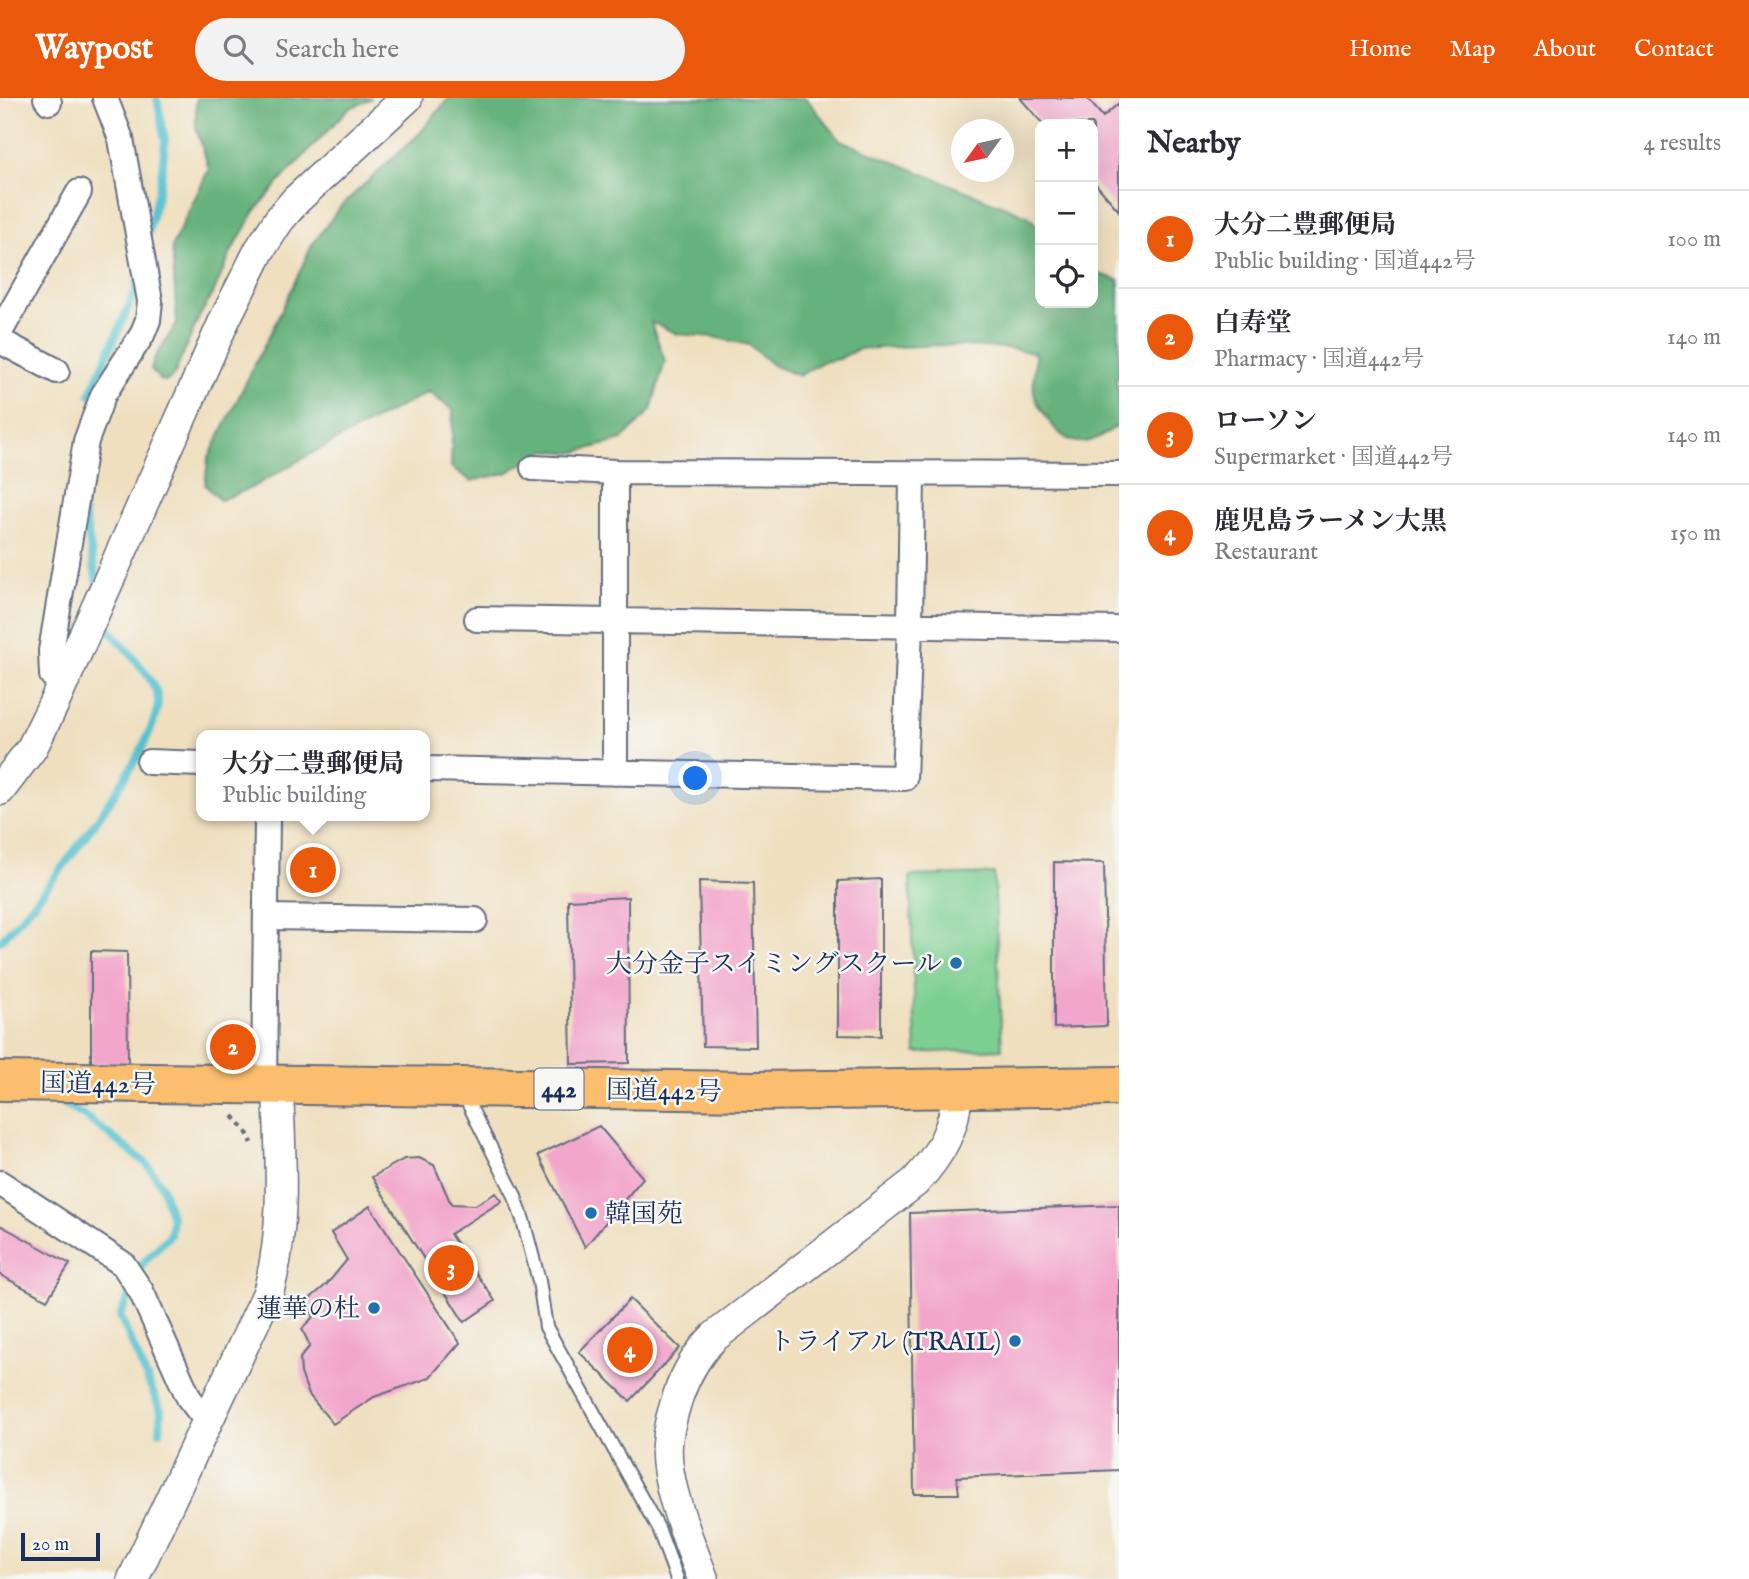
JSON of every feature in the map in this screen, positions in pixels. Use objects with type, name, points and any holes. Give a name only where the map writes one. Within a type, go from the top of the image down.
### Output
[{"type":"highway","name":"国道442号","points":[[0,1081],[754,1091],[1119,1086]]},
{"type":"street","points":[[64,682],[52,675],[51,651],[86,441],[103,395],[142,335],[148,320],[150,301],[121,139],[105,98]]},
{"type":"street","points":[[0,790],[32,748],[64,682],[225,319],[259,251],[296,200],[407,98]]},
{"type":"street","points":[[0,331],[79,192]]},
{"type":"street","points":[[0,341],[57,371]]},
{"type":"street","points":[[533,468],[615,472],[1119,474]]},
{"type":"street","points":[[615,472],[615,773]]},
{"type":"street","points":[[430,769],[904,778],[912,474]]},
{"type":"street","points":[[477,619],[1117,629]]},
{"type":"street","points":[[149,762],[196,764]]},
{"type":"street","points":[[133,1579],[258,1314],[274,1270],[281,1193],[271,1086],[266,917],[267,821]]},
{"type":"street","points":[[266,917],[475,920]]},
{"type":"street","points":[[703,1579],[674,1493],[667,1459],[672,1412],[691,1366],[714,1337],[915,1182],[929,1166],[949,1133],[955,1114],[957,1088]]},
{"type":"street","points":[[0,1183],[123,1264],[141,1291],[189,1398],[199,1412],[209,1418]]},
{"type":"lane","points":[[461,1088],[514,1194],[537,1268],[546,1327],[657,1528],[677,1579]]},
{"type":"green space","points":[[196,98],[372,98],[348,109],[255,211],[232,250],[174,375],[167,381],[160,380],[151,369],[154,359],[177,323],[172,246],[209,169],[196,128]]},
{"type":"green space","points":[[449,98],[806,98],[840,140],[1028,216],[1035,224],[1035,308],[1098,308],[1098,274],[1119,280],[1119,377],[1115,378],[1119,390],[1119,424],[1089,441],[1080,442],[1063,436],[1054,428],[1035,397],[1035,353],[1006,348],[939,345],[858,349],[839,359],[822,362],[799,376],[774,366],[749,345],[714,337],[678,334],[651,322],[665,361],[651,410],[622,440],[572,453],[546,450],[506,473],[471,481],[451,467],[453,410],[428,392],[251,488],[220,500],[205,485],[208,459],[312,245],[341,206],[420,133]]},
{"type":"green space","name":"大分金子スイミングスクール","points":[[994,874],[1002,1049],[916,1053],[910,876]]},
{"type":"building","points":[[1020,98],[1087,98],[1103,117],[1119,103],[1119,211],[1098,187],[1098,119],[1039,119]]},
{"type":"building","points":[[1054,862],[1104,863],[1107,1026],[1054,1028]]},
{"type":"building","points":[[881,879],[881,1036],[838,1035],[838,881]]},
{"type":"building","points":[[699,881],[753,883],[756,1047],[703,1046]]},
{"type":"building","points":[[628,897],[629,1063],[571,1064],[568,900]]},
{"type":"building","points":[[91,951],[127,952],[128,1064],[91,1064]]},
{"type":"building","points":[[217,1034],[250,1034],[249,1063],[245,1068],[230,1065],[228,1061],[217,1062]]},
{"type":"building","name":"韓国苑","points":[[599,1126],[643,1178],[585,1247],[538,1155]]},
{"type":"building","points":[[419,1158],[434,1165],[451,1204],[475,1205],[496,1193],[502,1201],[450,1234],[495,1301],[464,1322],[372,1177],[404,1159]]},
{"type":"building","name":"トライアル (TRAIL)","points":[[1119,1205],[1119,1470],[957,1477],[959,1494],[914,1494],[910,1213]]},
{"type":"building","name":"蓮華の杜","points":[[370,1206],[460,1343],[429,1378],[374,1397],[333,1424],[309,1395],[301,1373],[300,1358],[310,1346],[302,1329],[313,1317],[308,1300],[327,1284],[347,1260],[331,1233]]},
{"type":"building","points":[[0,1225],[70,1264],[47,1300],[0,1275]]},
{"type":"building","points":[[630,1299],[680,1348],[630,1401],[579,1352]]},
{"type":"waterway","points":[[147,238],[161,179],[165,141],[157,98]]},
{"type":"waterway","points":[[90,395],[135,292],[137,281]]},
{"type":"waterway","points":[[84,513],[97,582]]},
{"type":"waterway","points":[[0,941],[67,862],[93,825],[139,753],[153,723],[158,700],[156,691],[145,672],[106,626],[104,616]]},
{"type":"waterway","points":[[50,1096],[86,1117],[147,1164],[162,1186],[172,1219],[170,1235],[143,1263],[137,1276]]},
{"type":"waterway","points":[[132,1288],[120,1316],[161,1411],[160,1431]]},
{"type":"place","name":"大分二豊郵便局","points":[[313,870]]},
{"type":"place","name":"大分金子スイミングスクール","points":[[956,963]]},
{"type":"place","name":"白寿堂","points":[[233,1047]]},
{"type":"place","name":"韓国苑","points":[[591,1213]]},
{"type":"place","name":"ローソン","points":[[451,1268]]},
{"type":"place","name":"蓮華の杜","points":[[374,1308]]},
{"type":"place","name":"トライアル (TRAIL)","points":[[1015,1341]]},
{"type":"place","name":"鹿児島ラーメン大黒","points":[[630,1350]]}]
